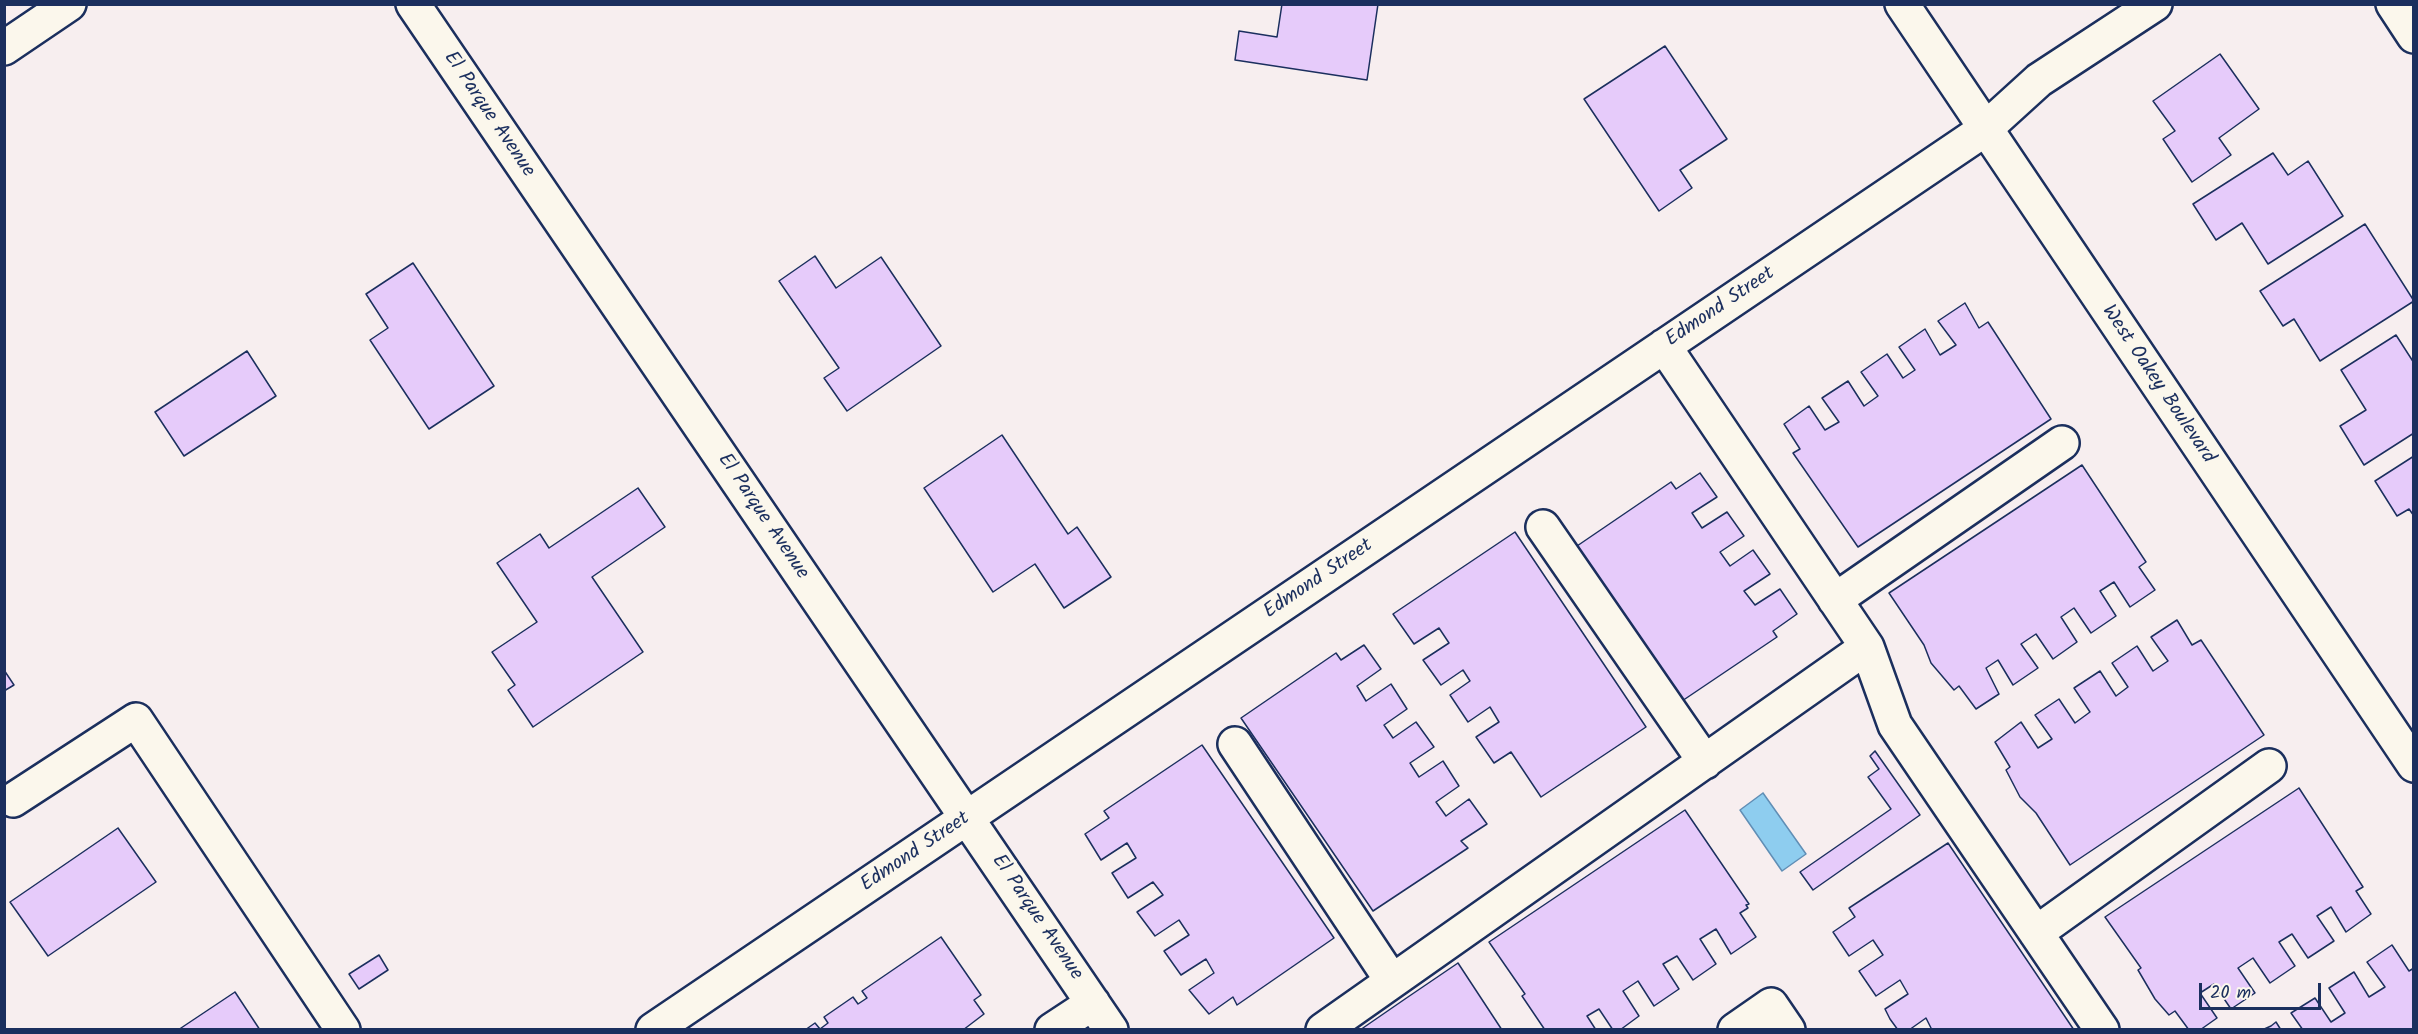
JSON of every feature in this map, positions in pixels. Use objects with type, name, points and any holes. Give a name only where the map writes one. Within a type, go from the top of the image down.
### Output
[{"type":"street","points":[[4,48],[69,4]]},
{"type":"street","name":"El Parque Avenue","points":[[413,4],[1111,1029]]},
{"type":"street","name":"West Oakey Boulevard","points":[[1902,4],[1984,130],[2414,765]]},
{"type":"street","name":"Edmond Street","points":[[652,1029],[968,818],[1984,130],[2039,80],[2155,4]]},
{"type":"street","points":[[2393,4],[2414,36]]},
{"type":"street","points":[[1664,346],[1867,647],[1894,725],[2102,1029]]},
{"type":"street","points":[[1835,600],[2062,443]]},
{"type":"street","points":[[1543,527],[1705,762]]},
{"type":"street","points":[[1323,1029],[1867,647]]},
{"type":"street","points":[[13,800],[136,720],[343,1029]]},
{"type":"street","points":[[1235,744],[1392,981]]},
{"type":"street","points":[[2036,933],[2269,766]]},
{"type":"street","points":[[1052,1029],[1092,1003]]},
{"type":"street","points":[[1735,1029],[1771,1005],[1788,1029]]},
{"type":"water","points":[[1763,793],[1806,854],[1782,871],[1740,810]]},
{"type":"building","points":[[1282,4],[1378,4],[1367,80],[1235,60],[1239,31],[1277,37]]},
{"type":"building","points":[[1665,46],[1727,139],[1680,170],[1692,188],[1659,211],[1584,99]]},
{"type":"building","points":[[2220,54],[2259,109],[2219,138],[2231,155],[2192,182],[2163,139],[2175,131],[2153,101]]},
{"type":"building","points":[[2273,153],[2288,175],[2308,161],[2343,216],[2268,264],[2242,223],[2216,240],[2193,204]]},
{"type":"building","points":[[2365,224],[2414,301],[2320,361],[2294,319],[2283,326],[2260,291]]},
{"type":"building","points":[[815,256],[836,288],[881,257],[941,346],[847,411],[824,378],[839,368],[779,281]]},
{"type":"building","points":[[413,263],[494,386],[429,429],[370,340],[388,328],[366,294]]},
{"type":"building","points":[[1965,303],[1979,328],[1988,322],[2051,419],[1858,547],[1793,453],[1800,449],[1784,424],[1809,406],[1825,430],[1839,422],[1822,398],[1848,381],[1864,406],[1878,396],[1861,372],[1887,354],[1903,378],[1915,370],[1899,347],[1925,329],[1940,355],[1956,345],[1938,321]]},
{"type":"building","points":[[2396,335],[2414,363],[2414,433],[2364,465],[2340,426],[2366,410],[2341,370]]},
{"type":"building","points":[[247,351],[276,396],[184,456],[155,412]]},
{"type":"building","points":[[1002,435],[1068,534],[1077,527],[1111,577],[1064,608],[1035,564],[993,592],[924,488]]},
{"type":"building","points":[[2414,456],[2414,516],[2409,509],[2397,516],[2375,481]]},
{"type":"building","points":[[2082,465],[2146,562],[2139,567],[2155,590],[2130,607],[2114,582],[2100,591],[2116,616],[2091,633],[2074,608],[2061,617],[2077,642],[2053,659],[2036,634],[2021,644],[2038,668],[2013,685],[1998,660],[1986,668],[1999,694],[1976,709],[1959,686],[1954,690],[1931,663],[1924,645],[1889,593]]},
{"type":"building","points":[[1700,473],[1717,497],[1692,513],[1702,528],[1727,512],[1744,536],[1720,552],[1730,566],[1753,550],[1770,574],[1744,591],[1755,605],[1780,589],[1797,614],[1773,631],[1777,637],[1682,701],[1577,546],[1671,482],[1676,489]]},
{"type":"building","points":[[638,488],[665,527],[592,577],[643,652],[533,727],[508,690],[515,685],[492,652],[537,622],[497,563],[540,534],[549,548]]},
{"type":"building","points":[[1515,532],[1646,727],[1541,797],[1511,752],[1494,763],[1476,737],[1499,722],[1490,707],[1468,722],[1450,695],[1470,681],[1463,670],[1441,685],[1423,660],[1449,643],[1439,628],[1414,644],[1393,614]]},
{"type":"building","points":[[2177,620],[2192,645],[2201,640],[2264,735],[2070,865],[2036,813],[2020,797],[2006,770],[2010,767],[1995,742],[2021,722],[2038,748],[2052,739],[2035,715],[2059,699],[2075,723],[2090,712],[2074,688],[2100,671],[2116,696],[2128,687],[2112,663],[2137,646],[2153,671],[2168,661],[2151,637]]},
{"type":"building","points":[[1364,645],[1381,669],[1357,686],[1366,701],[1391,684],[1407,709],[1384,725],[1393,738],[1416,722],[1434,747],[1410,763],[1419,777],[1443,761],[1459,786],[1436,802],[1446,816],[1469,799],[1487,824],[1461,841],[1468,848],[1373,911],[1241,718],[1336,653],[1341,660]]},
{"type":"building","points":[[4,670],[14,685],[4,691]]},
{"type":"building","points":[[1202,745],[1334,938],[1237,1005],[1233,997],[1209,1014],[1189,990],[1214,973],[1206,959],[1181,975],[1164,951],[1189,935],[1179,920],[1155,936],[1137,912],[1163,895],[1153,882],[1128,898],[1112,873],[1136,858],[1127,843],[1101,860],[1085,834],[1109,818],[1104,811]]},
{"type":"building","points":[[1875,751],[1920,815],[1813,890],[1800,872],[1891,809],[1868,777],[1879,769],[1870,756]]},
{"type":"building","points":[[2299,788],[2363,887],[2356,891],[2371,914],[2346,932],[2331,907],[2317,916],[2334,941],[2308,958],[2292,934],[2279,942],[2295,966],[2270,983],[2253,958],[2238,968],[2255,993],[2231,1009],[2214,984],[2200,993],[2217,1018],[2200,1030],[2189,1030],[2175,1011],[2169,1015],[2155,999],[2138,970],[2141,968],[2105,917]]},
{"type":"building","points":[[1685,810],[1749,904],[1746,905],[1748,908],[1740,913],[1756,937],[1731,954],[1716,929],[1700,939],[1716,964],[1693,980],[1677,956],[1663,964],[1679,989],[1654,1006],[1638,981],[1623,991],[1639,1016],[1620,1030],[1613,1030],[1599,1009],[1587,1016],[1596,1030],[1545,1030],[1522,996],[1525,994],[1489,942]]},
{"type":"building","points":[[118,828],[156,882],[48,956],[10,902]]},
{"type":"building","points":[[1948,843],[2074,1030],[1932,1030],[1926,1018],[1909,1030],[1898,1030],[1890,1019],[1885,1009],[1908,994],[1900,980],[1876,996],[1859,971],[1883,955],[1873,940],[1849,956],[1833,932],[1855,917],[1849,908]]},
{"type":"building","points":[[941,937],[981,995],[974,1000],[984,1014],[963,1030],[805,1030],[815,1023],[820,1029],[828,1023],[824,1017],[853,997],[858,1004],[867,998],[862,991]]},
{"type":"building","points":[[2392,945],[2409,971],[2414,968],[2414,1030],[2303,1030],[2291,1013],[2315,998],[2331,1022],[2345,1013],[2329,988],[2354,972],[2369,997],[2385,987],[2367,962]]},
{"type":"building","points":[[379,955],[388,970],[359,989],[349,974]]},
{"type":"building","points":[[1458,963],[1502,1030],[1360,1030],[1405,999]]},
{"type":"building","points":[[235,992],[260,1030],[178,1030]]},
{"type":"building","points":[[2276,1022],[2281,1030],[2262,1030],[2271,1026]]}]
